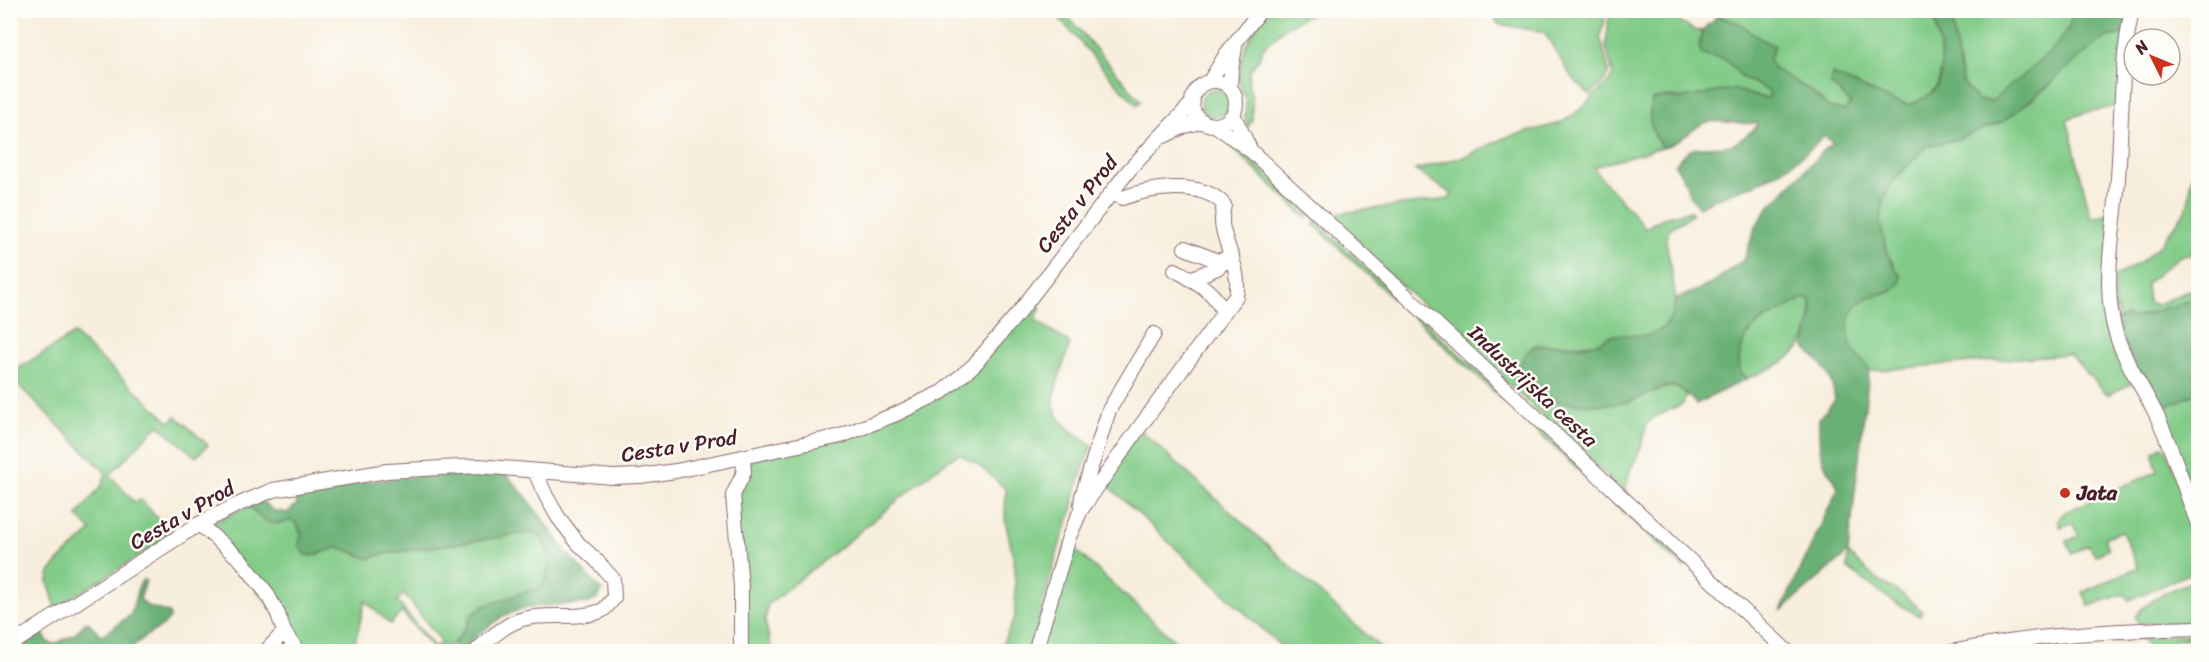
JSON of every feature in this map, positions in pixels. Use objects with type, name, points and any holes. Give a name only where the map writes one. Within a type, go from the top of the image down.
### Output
[{"type":"street","points":[[1236,45],[1229,79],[1230,87],[1236,97],[1235,109],[1225,122],[1209,123],[1196,115],[1192,102],[1196,91],[1210,81],[1227,53],[1236,45],[1261,10]]},
{"type":"street","points":[[2132,10],[2127,33],[2122,91],[2110,277],[2110,311],[2117,337],[2130,368],[2160,422],[2199,524]]},
{"type":"street","points":[[1210,81],[1221,82],[1230,87]]},
{"type":"street","name":"Cesta v Prod","points":[[10,645],[199,524],[273,490],[387,471],[478,466],[613,477],[640,476],[841,436],[896,414],[942,392],[975,365],[1139,159],[1162,137],[1192,102]]},
{"type":"street","name":"Industrijska cesta","points":[[1233,114],[1251,151]]},
{"type":"street","name":"Cesta v Prod","points":[[1162,137],[1185,126],[1209,123]]},
{"type":"street","name":"Industrijska cesta","points":[[1209,123],[1251,151],[1788,651]]},
{"type":"street","points":[[1035,651],[1069,537],[1081,510],[1155,404],[1236,296],[1238,286],[1232,256],[1223,229],[1224,205],[1218,199],[1181,187],[1160,188],[1122,198],[1112,193]]},
{"type":"street","points":[[1185,248],[1218,261],[1232,256]]},
{"type":"street","points":[[1190,279],[1217,268],[1232,256]]},
{"type":"street","points":[[1175,270],[1200,285],[1221,304],[1223,314]]},
{"type":"street","points":[[1081,510],[1082,496],[1109,410],[1154,334]]},
{"type":"street","points":[[741,651],[741,587],[733,495],[744,472],[744,457]]},
{"type":"street","points":[[475,651],[517,621],[547,615],[583,614],[602,610],[614,598],[613,579],[578,543],[558,517],[535,471]]},
{"type":"street","points":[[199,524],[241,560],[266,592],[278,614],[284,632],[299,651]]},
{"type":"street","points":[[1951,651],[2069,634],[2199,628]]},
{"type":"street","points":[[265,651],[284,632]]},
{"type":"green space","points":[[1053,11],[1063,11],[1141,101],[1137,105],[1113,80]]},
{"type":"green space","points":[[1270,11],[1331,11],[1308,15],[1287,26],[1263,48],[1259,59],[1250,70],[1248,84],[1252,96],[1252,120],[1248,127],[1245,118],[1246,99],[1238,81],[1240,65],[1247,43],[1261,19]]},
{"type":"green space","points":[[1490,11],[1602,11],[1605,21],[1600,36],[1609,72],[1604,81],[1590,95],[1572,78],[1544,32],[1498,24]]},
{"type":"green space","points":[[1607,11],[1682,11],[1684,12],[1680,15],[1680,23],[1697,31],[1702,30],[1699,47],[1726,60],[1743,78],[1769,91],[1769,98],[1733,89],[1683,98],[1664,97],[1654,136],[1662,147],[1594,167],[1645,229],[1672,215],[1691,211],[1693,214],[1669,229],[1666,239],[1676,299],[1673,316],[1654,334],[1639,337],[1610,336],[1595,344],[1534,345],[1522,360],[1518,371],[1541,395],[1565,403],[1590,405],[1627,402],[1667,387],[1680,389],[1687,395],[1683,404],[1655,417],[1647,424],[1625,492],[1325,215],[1449,199],[1452,194],[1415,170],[1469,155],[1504,138],[1561,123],[1582,108],[1610,80],[1613,74],[1606,47],[1609,16]]},
{"type":"green space","points":[[1716,11],[1933,11],[1941,54],[1940,76],[1931,93],[1910,105],[1891,100],[1838,77],[1830,84],[1851,103],[1845,111],[1828,107],[1811,91],[1774,69],[1769,60],[1775,46],[1740,24],[1717,16]]},
{"type":"green space","points":[[1933,11],[1950,11],[1962,82],[1977,100],[1992,101],[2052,51],[2068,29],[2074,11],[2128,11],[2125,27],[2122,27],[2122,34],[2107,37],[2099,42],[2004,121],[1957,139],[1927,146],[1889,187],[1882,204],[1880,222],[1888,256],[1901,277],[1900,284],[1892,290],[1859,303],[1852,313],[1849,325],[1851,345],[1869,371],[1848,553],[1781,611],[1838,488],[1823,461],[1819,436],[1819,418],[1835,400],[1834,390],[1825,370],[1804,346],[1812,314],[1811,302],[1806,298],[1800,300],[1757,325],[1743,343],[1739,358],[1741,374],[1748,378],[1696,404],[1681,389],[1673,386],[1619,403],[1587,404],[1553,400],[1525,390],[1516,382],[1520,364],[1526,353],[1534,347],[1579,346],[1596,343],[1610,336],[1644,336],[1657,332],[1670,321],[1676,299],[1711,284],[1744,259],[1757,224],[1769,207],[1824,150],[1833,144],[1824,136],[1798,159],[1775,174],[1699,207],[1689,195],[1685,181],[1675,165],[1681,157],[1693,149],[1733,144],[1757,127],[1757,123],[1708,122],[1676,142],[1662,147],[1651,125],[1652,100],[1664,97],[1683,98],[1733,89],[1769,98],[1769,91],[1743,78],[1726,60],[1701,54],[1702,34],[1717,16],[1740,24],[1775,46],[1769,60],[1774,69],[1811,91],[1828,107],[1844,111],[1851,103],[1830,84],[1832,74],[1891,100],[1910,105],[1931,93],[1937,85],[1941,65]]},
{"type":"green space","points":[[1950,11],[2074,11],[2068,29],[2052,51],[1993,101],[1977,100],[1962,81]]},
{"type":"green space","points":[[2122,34],[2118,106],[2067,119],[2091,218],[2112,212],[2106,269],[2135,382],[2108,395],[2069,354],[1869,371],[1851,347],[1848,324],[1853,309],[1864,299],[1892,292],[1894,264],[1888,256],[1880,222],[1882,204],[1889,187],[1927,146],[1957,139],[2004,121],[2107,37]]},
{"type":"green space","points":[[1215,89],[1225,93],[1229,103],[1225,113],[1215,117],[1205,113],[1201,103],[1205,93]]},
{"type":"green space","points":[[1233,142],[1310,215],[1306,218],[1232,148]]},
{"type":"green space","points":[[2198,167],[2198,260],[2190,254],[2182,255],[2146,284],[2148,302],[2156,305],[2193,289],[2198,283],[2198,298],[2134,318],[2125,316],[2115,320],[2114,276],[2146,258],[2178,221],[2187,206],[2192,176]]},
{"type":"green space","points":[[1316,221],[1687,565],[1684,568],[1313,224]]},
{"type":"green space","points":[[1806,297],[1811,302],[1811,319],[1808,332],[1795,352],[1786,360],[1748,378],[1741,374],[1739,358],[1741,350],[1752,330],[1766,319]]},
{"type":"green space","points":[[2198,298],[2198,392],[2159,410],[2143,386],[2115,320],[2125,316],[2134,318]]},
{"type":"green space","points":[[1034,300],[1041,308],[1035,320],[1070,343],[1055,393],[1056,412],[1069,429],[1092,445],[1076,489],[1072,511],[1028,651],[999,651],[1015,617],[1015,566],[1005,519],[1006,489],[977,464],[959,454],[936,469],[768,604],[765,621],[772,651],[744,651],[733,516],[749,461],[939,398]]},
{"type":"green space","points":[[74,334],[170,422],[176,416],[208,445],[196,457],[158,425],[110,475],[134,502],[141,500],[171,536],[54,609],[48,581],[49,575],[58,562],[91,531],[77,516],[102,485],[106,473],[11,378],[11,373]]},
{"type":"green space","points":[[2198,392],[2198,512],[2159,410]]},
{"type":"green space","points":[[1138,428],[1384,651],[1286,651],[1101,479]]},
{"type":"green space","points":[[2162,447],[2166,449],[2198,532],[2198,570],[2129,600],[2124,594],[2089,606],[2083,592],[2138,568],[2122,531],[2104,538],[2109,549],[2095,556],[2089,545],[2072,553],[2067,541],[2079,536],[2072,523],[2060,527],[2058,520],[2065,512],[2158,471],[2153,456],[2154,451]]},
{"type":"green space","points":[[466,471],[506,474],[527,498],[567,553],[602,591],[597,599],[589,603],[527,607],[503,616],[477,635],[462,651],[452,651],[471,616],[482,607],[539,589],[547,579],[549,563],[546,545],[538,533],[378,555],[370,559],[339,547],[311,556],[306,555],[299,546],[301,532],[296,523],[290,520],[277,524],[267,522],[248,506],[262,501],[273,510],[287,513],[297,504],[295,492],[334,485]]},
{"type":"green space","points":[[248,506],[267,522],[277,524],[290,520],[296,523],[311,556],[339,547],[370,559],[378,555],[538,533],[549,561],[547,576],[539,589],[521,593],[471,616],[457,639],[447,648],[435,651],[402,612],[390,624],[365,601],[353,651],[303,651],[211,528],[211,524]],"holes":[[[404,594],[442,642],[434,647],[397,601]]]},
{"type":"green space","points":[[1067,542],[1186,651],[1034,652]]},
{"type":"green space","points":[[1848,553],[1876,579],[1905,596],[1922,611],[1920,616],[1894,602],[1847,568]]},
{"type":"green space","points":[[143,579],[146,581],[140,599],[147,606],[169,613],[170,618],[163,626],[127,651],[11,652],[42,632],[48,642],[55,644],[75,634],[88,622],[102,636],[131,614],[138,588]]},
{"type":"green space","points":[[2198,580],[2198,622],[2139,624],[2135,617],[2155,599],[2173,589]]},
{"type":"green space","points":[[2198,634],[2198,637],[2175,640],[2160,651],[2152,651],[2141,638],[2064,647],[2046,652],[2077,641]]},
{"type":"place","name":"Jata","points":[[2065,493]]}]
